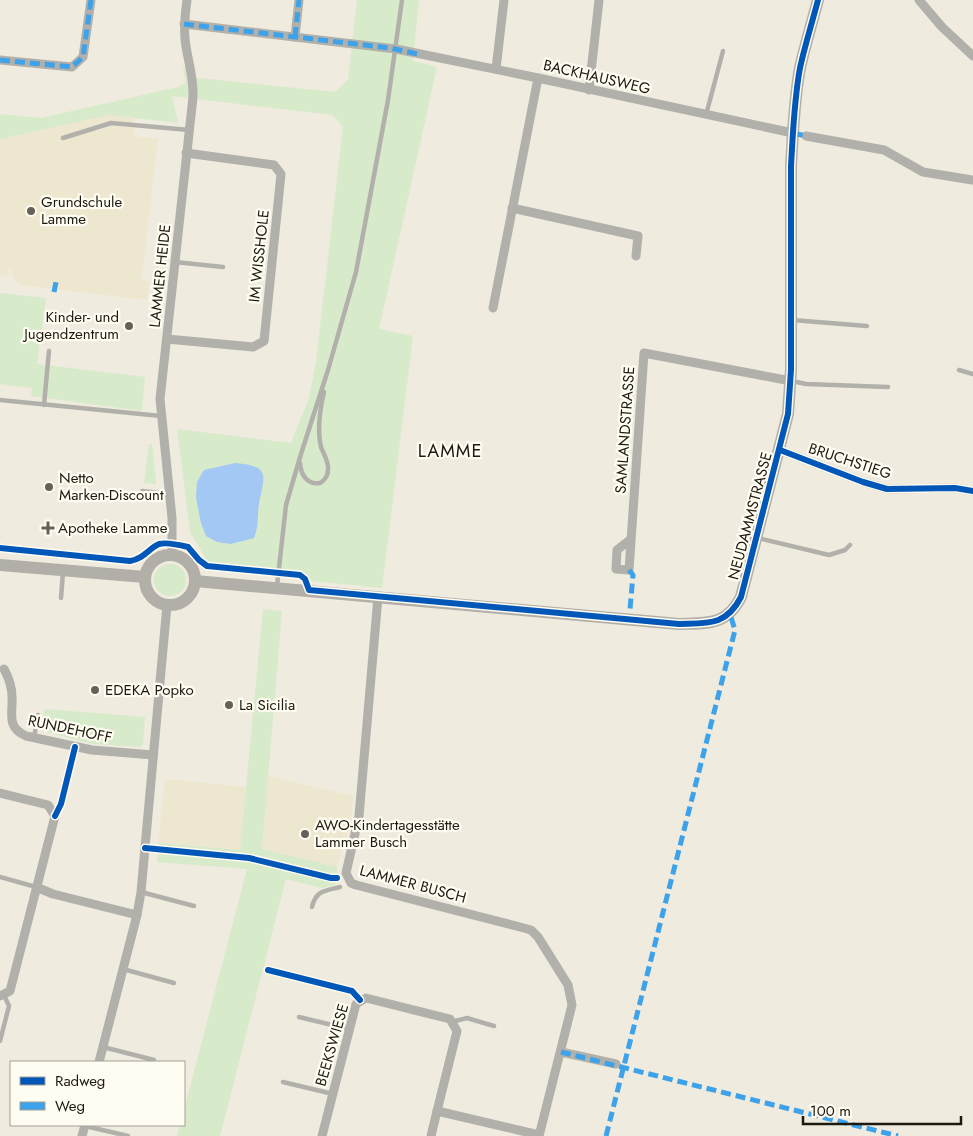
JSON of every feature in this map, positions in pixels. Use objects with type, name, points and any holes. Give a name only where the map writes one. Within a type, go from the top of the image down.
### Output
[{"type":"main road","name":"NEUDAMMSTRASSE","points":[[195,581],[679,624],[716,621],[730,614],[741,597],[788,414],[791,381],[792,133],[800,66],[818,0]]},
{"type":"main road","points":[[172,555],[182,558],[190,565],[194,572],[195,581],[192,592],[186,600],[177,604],[167,605],[158,602],[150,596],[146,588],[145,577],[148,568],[154,561],[162,556],[172,555]]},
{"type":"main road","points":[[0,565],[145,577]]},
{"type":"street","points":[[0,60],[72,67],[83,57],[91,0]]},
{"type":"street","name":"LAMMER HEIDE","points":[[172,555],[172,518],[160,399],[194,83],[185,40],[184,24],[187,0]]},
{"type":"street","points":[[295,36],[299,0]]},
{"type":"street","points":[[496,69],[504,0]]},
{"type":"street","points":[[589,90],[599,0]]},
{"type":"street","points":[[919,0],[942,27],[973,56]]},
{"type":"street","name":"BACKHAUSWEG","points":[[184,24],[396,49],[792,133]]},
{"type":"street","points":[[493,308],[538,78]]},
{"type":"street","points":[[806,136],[884,150],[923,172],[973,181],[973,171]]},
{"type":"street","name":"IM WISSHOLE","points":[[167,339],[253,347],[264,341],[281,174],[274,165],[186,153]]},
{"type":"street","points":[[512,208],[638,236],[636,256]]},
{"type":"street","name":"SAMLANDSTRASSE","points":[[631,539],[644,353],[791,381]]},
{"type":"street","name":"BRUCHSTIEG","points":[[780,450],[863,482],[887,489],[955,488],[973,491]]},
{"type":"street","name":"LAMMER BUSCH","points":[[378,597],[359,816],[346,872],[351,883],[356,885],[531,930],[538,937],[568,986],[572,1005],[539,1136]]},
{"type":"street","points":[[99,1061],[137,915],[141,892],[167,605]]},
{"type":"street","name":"RUNDEHOFF","points":[[4,669],[10,682],[14,729],[26,736],[92,750],[153,755]]},
{"type":"street","points":[[0,793],[48,805],[55,816],[10,991],[2,995]]},
{"type":"street","points":[[36,887],[53,894],[137,915]]},
{"type":"street","name":"BEEKSWIESE","points":[[322,1136],[349,1029],[356,1004],[360,1000],[366,998],[450,1019],[452,1022]]},
{"type":"street","points":[[431,1136],[457,1031],[452,1022]]},
{"type":"street","points":[[561,1052],[616,1064]]},
{"type":"street","points":[[437,1111],[539,1136]]},
{"type":"lane","points":[[277,588],[286,505],[356,272],[378,156],[396,49],[402,0]]},
{"type":"lane","points":[[706,115],[723,51]]},
{"type":"lane","points":[[63,138],[111,123],[189,130]]},
{"type":"lane","points":[[175,262],[223,267]]},
{"type":"lane","points":[[791,320],[867,326]]},
{"type":"lane","points":[[44,405],[49,351]]},
{"type":"lane","points":[[301,454],[301,473],[305,478],[314,483],[320,483],[325,480],[328,467],[321,447],[320,412],[328,370]]},
{"type":"lane","points":[[959,370],[973,374]]},
{"type":"lane","points":[[791,381],[806,384],[888,387]]},
{"type":"lane","points":[[0,400],[161,416]]},
{"type":"lane","points":[[142,491],[170,494]]},
{"type":"lane","points":[[757,538],[829,555],[844,550],[850,544]]},
{"type":"lane","points":[[61,598],[64,570]]},
{"type":"lane","points":[[34,738],[38,715]]},
{"type":"lane","points":[[0,877],[36,887]]},
{"type":"lane","points":[[312,907],[314,898],[319,893],[340,887]]},
{"type":"lane","points":[[141,892],[194,906]]},
{"type":"lane","points":[[123,969],[174,984]]},
{"type":"lane","points":[[268,970],[352,991],[360,1000]]},
{"type":"lane","points":[[0,1042],[9,1006],[2,995]]},
{"type":"lane","points":[[299,1017],[349,1029]]},
{"type":"lane","points":[[452,1022],[467,1018],[494,1026]]},
{"type":"lane","points":[[103,1047],[154,1060]]},
{"type":"lane","points":[[283,1082],[333,1094]]},
{"type":"lane","points":[[89,1126],[128,1136]]},
{"type":"shaded area","name":"Grundschule Lamme","points":[[109,115],[133,118],[133,136],[158,139],[142,276],[142,280],[149,281],[147,300],[19,285],[12,276],[12,268],[9,268],[8,276],[0,275],[0,139]]},
{"type":"shaded area","name":"AWO-Kindertagesstätte Lammer Busch","points":[[268,776],[353,796],[351,819],[337,867],[262,849]]},
{"type":"shaded area","points":[[165,779],[246,787],[240,850],[158,843]]},
{"type":"green space","points":[[357,0],[419,0],[413,61],[437,67],[379,329],[413,336],[382,588],[312,581],[302,571],[208,562],[190,532],[177,429],[291,443],[309,398],[316,362],[343,126],[332,115],[172,96],[178,123],[109,115],[0,139],[0,114],[41,118],[178,87],[186,83],[183,67],[186,67],[189,82],[198,78],[335,92],[348,80]]},
{"type":"green space","points":[[0,293],[46,298],[37,364],[145,377],[142,411],[31,396],[32,388],[0,384]]},
{"type":"green space","points":[[149,444],[152,444],[156,484],[144,483]]},
{"type":"green space","points":[[170,564],[181,569],[186,580],[181,591],[170,596],[159,591],[154,580],[159,569]]},
{"type":"green space","points":[[263,609],[282,611],[262,849],[337,867],[336,884],[322,888],[286,879],[220,1136],[177,1136],[180,1126],[185,1126],[185,1106],[247,869],[157,862],[158,843],[240,850]]},
{"type":"green space","points":[[45,709],[145,717],[143,744],[140,747],[93,744],[47,732],[43,719]]},
{"type":"water","points":[[235,463],[247,464],[260,470],[263,474],[263,486],[259,504],[257,530],[254,538],[231,544],[217,542],[206,536],[201,523],[196,498],[197,482],[204,470]]},
{"type":"marked path","points":[[0,60],[72,67],[83,57],[91,0]]},
{"type":"marked path","points":[[295,37],[299,0]]},
{"type":"marked path","points":[[184,24],[390,48],[422,55]]},
{"type":"marked path","points":[[793,133],[806,136]]},
{"type":"marked path","points":[[54,292],[56,282]]},
{"type":"marked path","points":[[629,570],[633,575],[630,609]]},
{"type":"marked path","points":[[606,1136],[735,630],[730,614]]},
{"type":"marked path","points":[[561,1052],[898,1136]]},
{"type":"cycle path","points":[[0,548],[130,561],[143,556],[152,548],[162,543],[188,547],[207,566],[300,575],[305,579],[309,590],[679,624],[707,623],[722,618],[729,613],[741,597],[788,414],[791,370],[791,166],[794,117],[800,68],[818,0]]},
{"type":"cycle path","points":[[780,450],[863,482],[887,489],[955,488],[973,491]]},
{"type":"cycle path","points":[[55,816],[61,804],[75,747]]},
{"type":"cycle path","points":[[145,848],[249,858],[337,878]]},
{"type":"cycle path","points":[[268,970],[352,991],[360,1000]]},
{"type":"place","name":"Grundschule Lamme","points":[[31,211]]},
{"type":"place","name":"Kinder- und Jugendzentrum","points":[[129,326]]},
{"type":"place","name":"Netto Marken-Discount","points":[[49,487]]},
{"type":"place","name":"Apotheke Lamme","points":[[48,528]]},
{"type":"place","name":"EDEKA Popko","points":[[95,690]]},
{"type":"place","name":"La Sicilia","points":[[229,705]]},
{"type":"place","name":"AWO-Kindertagesstätte Lammer Busch","points":[[305,834]]},
{"type":"district","name":"LAMME","points":[[450,451]]}]
